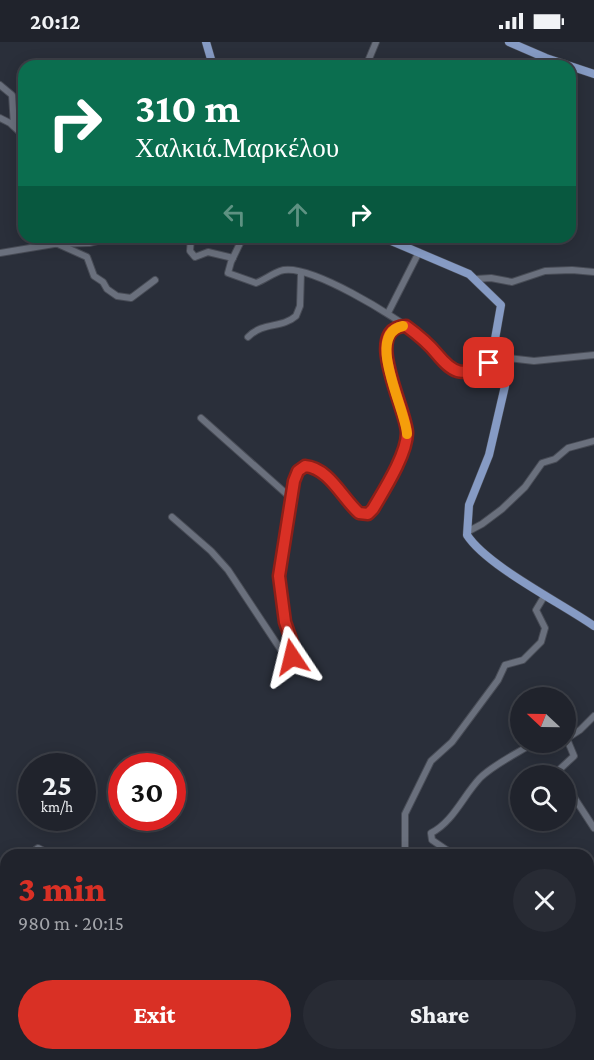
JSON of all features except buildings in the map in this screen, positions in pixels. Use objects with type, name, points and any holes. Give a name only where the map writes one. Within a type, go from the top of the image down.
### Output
[{"type":"main road","points":[[206,42],[211,60]]},
{"type":"main road","points":[[509,42],[552,60]]},
{"type":"main road","points":[[576,68],[594,74]]},
{"type":"main road","points":[[397,243],[465,271],[476,279],[501,307],[493,359],[505,377],[505,386],[489,455],[469,505],[467,532],[469,539],[510,573],[594,626]]},
{"type":"street","points":[[368,60],[376,42]]},
{"type":"street","points":[[0,86],[12,95],[14,126]]},
{"type":"street","points":[[0,118],[18,130]]},
{"type":"street","points":[[0,253],[58,244],[88,243]]},
{"type":"street","points":[[191,243],[190,251],[195,257],[198,258],[208,252],[233,258]]},
{"type":"street","points":[[240,243],[228,273],[257,283],[282,271],[301,273],[332,283],[388,313],[406,326],[428,344],[450,370],[466,372],[493,359],[534,361],[594,355]]},
{"type":"street","points":[[58,244],[87,257],[94,276],[117,296],[131,298],[155,280]]},
{"type":"street","points":[[388,313],[419,252]]},
{"type":"street","points":[[476,279],[491,278],[512,282],[545,271],[594,272]]},
{"type":"street","points":[[248,337],[260,327],[284,322],[296,316],[300,302],[301,273]]},
{"type":"street","points":[[172,517],[220,560],[283,653],[292,657],[295,651],[285,622],[279,576],[296,473],[302,467],[308,466],[316,469],[359,513],[368,514],[373,509],[399,459],[407,436],[403,411],[389,369],[386,347],[393,329],[406,326]]},
{"type":"street","points":[[201,418],[291,498]]},
{"type":"street","points":[[467,532],[502,509],[525,487],[542,463],[555,459],[568,448],[594,441]]},
{"type":"street","points":[[405,849],[405,814],[431,761],[452,742],[498,680],[504,665],[523,660],[541,642],[545,631],[536,610],[545,595]]},
{"type":"street","points":[[576,733],[594,716]]},
{"type":"street","points":[[445,849],[429,837],[431,834],[445,825],[465,796],[485,774],[518,753]]},
{"type":"street","points":[[563,765],[574,756],[573,753]]},
{"type":"street","points":[[576,800],[594,828]]},
{"type":"slow traffic","points":[[403,326],[393,329],[388,338],[386,354],[403,411],[407,434]]},
{"type":"route","points":[[292,657],[295,651],[283,611],[279,566],[295,476],[302,467],[312,467],[321,472],[359,513],[368,514],[373,509],[407,436],[403,411],[386,354],[388,338],[393,329],[406,326],[413,331],[438,354],[450,370],[472,371],[489,363]]}]
